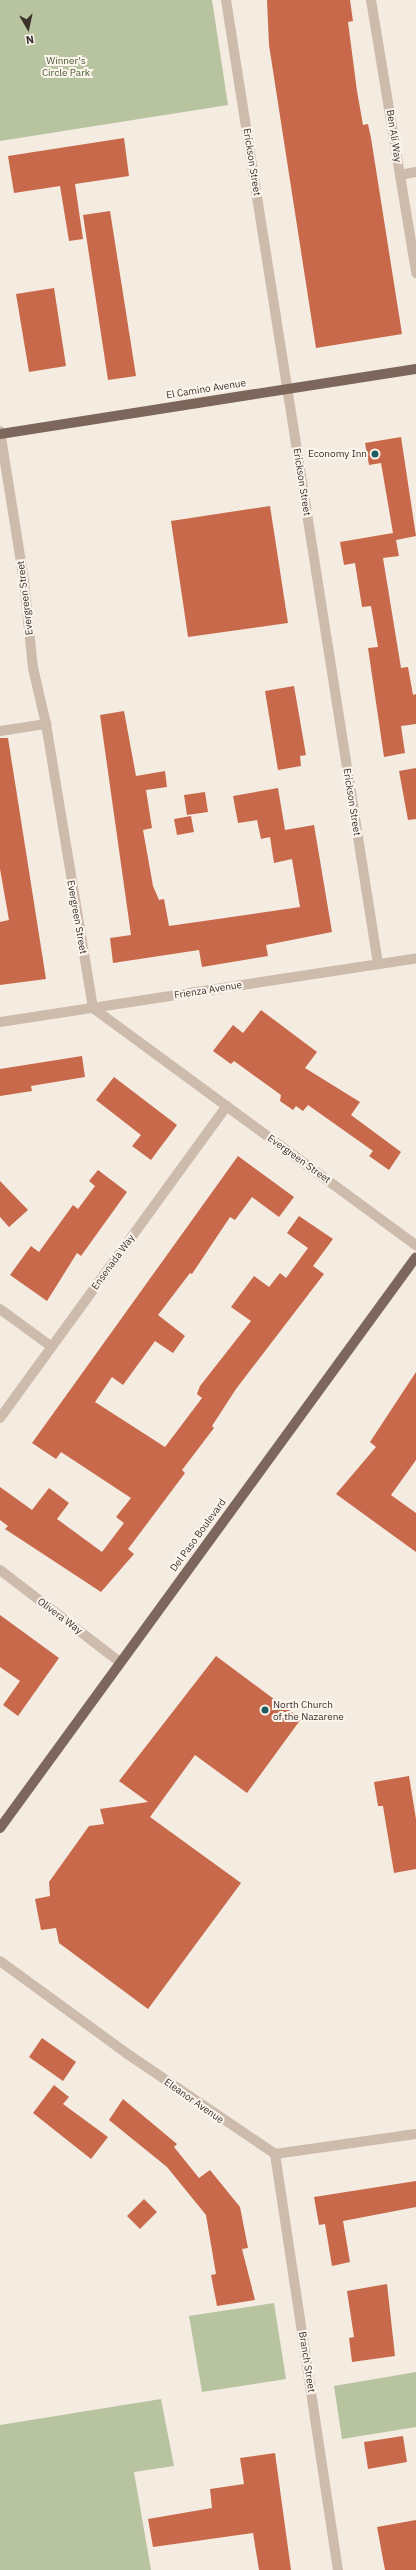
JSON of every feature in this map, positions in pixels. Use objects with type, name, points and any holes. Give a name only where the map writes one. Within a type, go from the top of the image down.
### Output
[{"type":"main road","name":"El Camino Avenue","points":[[0,434],[416,369]]},
{"type":"main road","name":"Del Paso Boulevard","points":[[0,1828],[416,1257]]},
{"type":"street","name":"Erickson Street","points":[[226,0],[378,964]]},
{"type":"street","name":"Ben Ali Way","points":[[371,0],[416,273]]},
{"type":"street","points":[[400,175],[416,172]]},
{"type":"street","name":"Evergreen Street","points":[[0,431],[24,581],[33,668],[46,724],[93,1008],[416,1245]]},
{"type":"street","points":[[0,731],[46,724]]},
{"type":"street","name":"Frienza Avenue","points":[[0,1022],[416,958]]},
{"type":"street","name":"Ensenada Way","points":[[0,1418],[227,1106]]},
{"type":"street","points":[[0,1309],[52,1347]]},
{"type":"street","name":"Olivera Way","points":[[0,1570],[120,1662]]},
{"type":"street","name":"Eleanor Avenue","points":[[0,1961],[126,2053],[275,2154]]},
{"type":"street","points":[[275,2154],[416,2134]]},
{"type":"street","name":"Branch Street","points":[[275,2154],[338,2570]]},
{"type":"green space","name":"Winner's Circle Park","points":[[0,0],[212,0],[228,105],[0,141]]},
{"type":"green space","points":[[274,2303],[286,2379],[202,2392],[189,2316]]},
{"type":"green space","points":[[416,2372],[416,2427],[342,2439],[334,2386]]},
{"type":"green space","points":[[161,2399],[174,2466],[134,2472],[151,2570],[0,2570],[0,2425]]},
{"type":"building","points":[[267,0],[350,0],[353,21],[348,22],[357,91],[363,125],[368,124],[371,138],[402,334],[316,348],[269,45]]},
{"type":"building","points":[[124,138],[129,176],[75,184],[83,239],[69,241],[60,186],[14,193],[8,156]]},
{"type":"building","points":[[110,211],[136,376],[108,380],[83,215]]},
{"type":"building","points":[[54,288],[66,366],[29,372],[16,294]]},
{"type":"building","points":[[401,437],[416,536],[396,540],[399,556],[383,558],[401,668],[408,667],[413,695],[416,694],[416,724],[401,726],[405,753],[384,757],[368,648],[378,647],[371,606],[362,607],[355,563],[344,565],[340,542],[393,533],[381,463],[369,465],[365,443]]},
{"type":"building","points":[[270,506],[288,623],[188,637],[171,521]]},
{"type":"building","points":[[294,686],[306,755],[300,756],[301,766],[278,770],[265,691]]},
{"type":"building","points":[[124,711],[136,776],[165,771],[167,787],[146,790],[152,828],[143,830],[153,886],[159,900],[164,899],[169,926],[300,907],[292,859],[274,863],[270,837],[261,839],[257,820],[238,823],[233,796],[278,788],[285,830],[314,825],[332,932],[266,945],[268,956],[202,967],[199,950],[113,963],[110,938],[131,935],[100,715]]},
{"type":"building","points":[[0,738],[8,738],[46,979],[0,985],[0,922],[9,920],[0,869]]},
{"type":"building","points":[[416,768],[416,819],[408,820],[399,771]]},
{"type":"building","points":[[205,792],[208,812],[187,815],[184,795]]},
{"type":"building","points":[[191,816],[194,832],[177,835],[174,819]]},
{"type":"building","points":[[261,1010],[317,1052],[305,1068],[360,1102],[351,1115],[401,1152],[389,1170],[369,1156],[373,1151],[308,1105],[303,1111],[296,1106],[293,1110],[280,1101],[281,1095],[234,1061],[231,1064],[213,1051],[233,1025],[243,1033]]},
{"type":"building","points":[[82,1056],[85,1077],[31,1086],[32,1091],[0,1096],[0,1069]]},
{"type":"building","points":[[114,1077],[177,1125],[151,1160],[132,1146],[141,1135],[96,1100]]},
{"type":"building","points":[[238,1156],[294,1197],[279,1217],[252,1197],[235,1220],[230,1217],[192,1274],[190,1273],[158,1315],[185,1336],[173,1353],[155,1341],[123,1385],[112,1377],[95,1402],[165,1447],[202,1398],[197,1394],[200,1386],[251,1321],[231,1307],[254,1276],[269,1287],[280,1273],[286,1278],[308,1248],[287,1233],[299,1216],[333,1239],[313,1266],[324,1274],[236,1389],[212,1426],[214,1428],[182,1470],[185,1473],[128,1549],[134,1554],[101,1592],[5,1529],[8,1526],[0,1520],[0,1487],[32,1510],[49,1488],[69,1503],[57,1519],[102,1552],[124,1523],[116,1517],[131,1498],[61,1452],[56,1459],[32,1443]]},
{"type":"building","points":[[98,1170],[127,1192],[81,1256],[77,1253],[47,1301],[10,1275],[31,1246],[39,1252],[73,1205],[78,1209],[95,1186],[89,1181]]},
{"type":"building","points":[[0,1181],[28,1210],[9,1227],[0,1217]]},
{"type":"building","points":[[416,1372],[416,1460],[391,1495],[416,1513],[416,1552],[336,1494],[376,1447],[370,1442]]},
{"type":"building","points":[[0,1615],[59,1658],[18,1716],[3,1705],[20,1681],[0,1667]]},
{"type":"building","points":[[216,1656],[301,1719],[247,1793],[195,1755],[150,1817],[241,1883],[148,2009],[59,1943],[56,1928],[41,1930],[35,1899],[50,1896],[49,1882],[89,1826],[104,1824],[100,1809],[148,1802],[119,1781]]},
{"type":"building","points":[[409,1776],[416,1819],[416,1869],[394,1873],[383,1806],[378,1806],[374,1782]]},
{"type":"building","points":[[42,2038],[76,2062],[63,2081],[29,2057]]},
{"type":"building","points":[[54,2085],[69,2097],[63,2104],[108,2137],[91,2159],[33,2113]]},
{"type":"building","points":[[123,2099],[177,2144],[174,2147],[199,2178],[210,2170],[240,2207],[248,2248],[242,2249],[255,2300],[217,2306],[211,2275],[216,2274],[206,2215],[167,2167],[109,2120]]},
{"type":"building","points":[[416,2181],[416,2207],[343,2221],[350,2262],[332,2266],[325,2224],[319,2225],[314,2197]]},
{"type":"building","points":[[144,2199],[157,2212],[140,2229],[127,2216]]},
{"type":"building","points":[[387,2284],[395,2356],[352,2362],[349,2338],[354,2337],[347,2291]]},
{"type":"building","points":[[403,2436],[407,2462],[368,2469],[364,2442]]},
{"type":"building","points":[[275,2453],[291,2570],[259,2570],[253,2533],[153,2547],[148,2519],[212,2508],[210,2489],[244,2484],[240,2458]]},
{"type":"building","points":[[416,2520],[416,2570],[385,2570],[377,2527]]},
{"type":"place","name":"Economy Inn","points":[[375,454]]},
{"type":"place","name":"North Church of the Nazarene","points":[[265,1710]]}]
